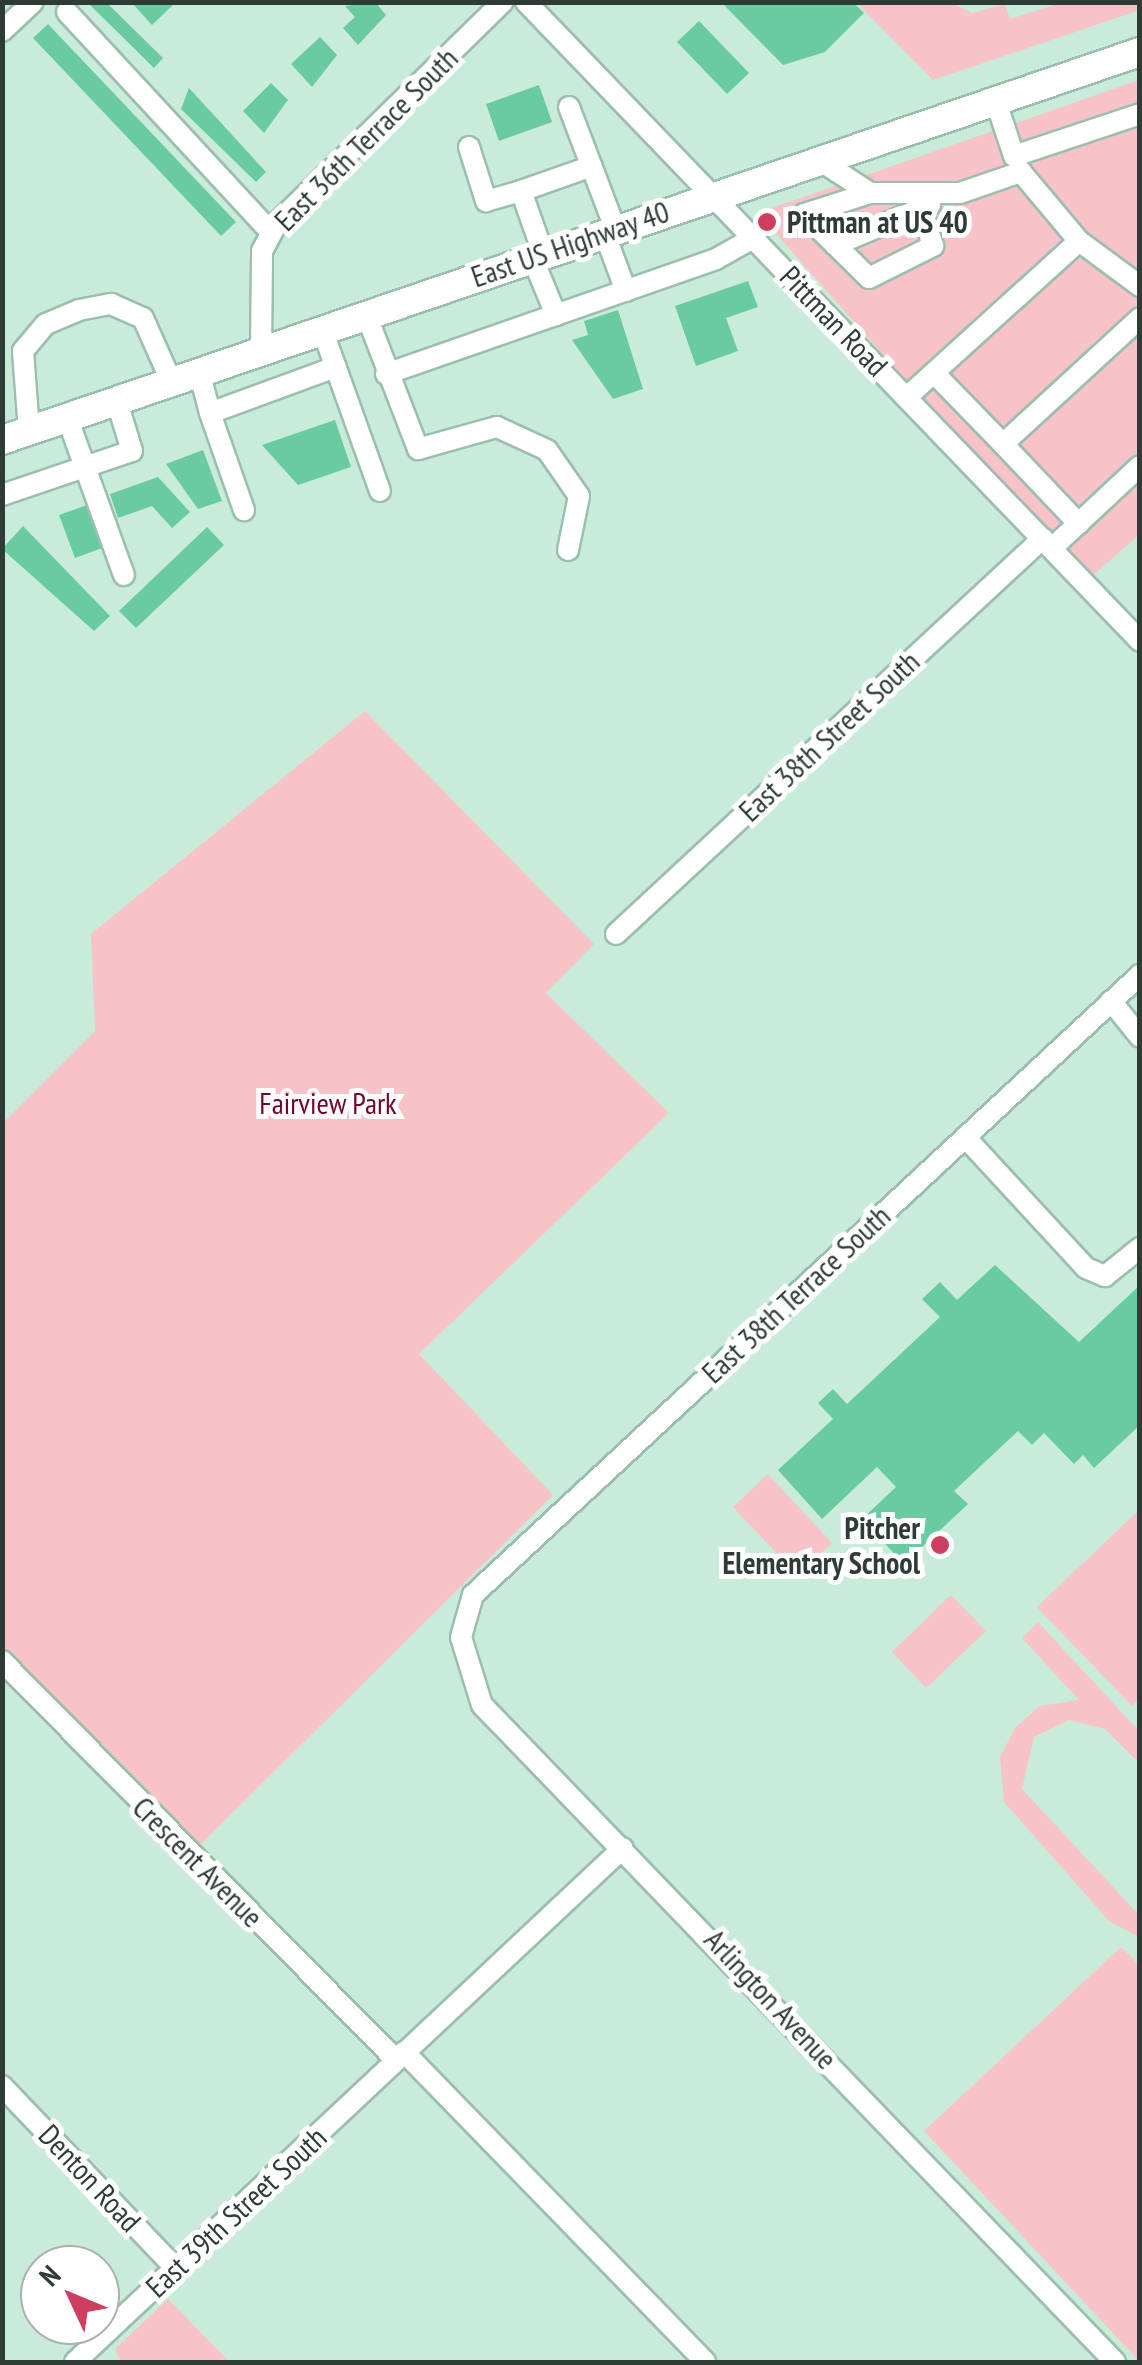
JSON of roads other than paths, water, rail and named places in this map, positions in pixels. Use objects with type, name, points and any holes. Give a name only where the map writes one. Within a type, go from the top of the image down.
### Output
[{"type":"main road","name":"East US Highway 40","points":[[16,435],[816,158],[1140,52]]},
{"type":"street","points":[[2,31],[32,2]]},
{"type":"street","name":"East 36th Terrace South","points":[[261,351],[262,251],[272,233],[503,2]]},
{"type":"street","name":"Pittman Road","points":[[526,2],[1140,642]]},
{"type":"street","points":[[67,12],[272,233]]},
{"type":"street","points":[[995,99],[1017,164],[1080,241],[1140,286]]},
{"type":"street","points":[[569,107],[592,166],[626,290]]},
{"type":"street","points":[[835,245],[1140,114]]},
{"type":"street","points":[[469,147],[486,201],[592,166]]},
{"type":"street","points":[[816,158],[870,193]]},
{"type":"street","points":[[521,191],[556,315]]},
{"type":"street","points":[[922,209],[933,246],[869,278],[804,214],[870,193],[960,193]]},
{"type":"street","points":[[386,374],[626,290],[754,237]]},
{"type":"street","points":[[908,397],[1080,241]]},
{"type":"street","points":[[16,435],[22,351],[46,324],[79,310],[111,304],[143,318],[171,382]]},
{"type":"street","points":[[366,314],[418,449],[497,427],[548,450],[580,496],[568,550]]},
{"type":"street","points":[[1003,444],[1140,318]]},
{"type":"street","points":[[322,330],[380,491]]},
{"type":"street","points":[[210,413],[336,367]]},
{"type":"street","points":[[199,372],[244,510]]},
{"type":"street","points":[[934,373],[1078,524]]},
{"type":"street","points":[[2,495],[132,452],[117,402]]},
{"type":"street","points":[[67,418],[124,575]]},
{"type":"street","name":"East 38th Street South","points":[[616,934],[1048,543],[1078,524],[1140,466]]},
{"type":"street","name":"East 38th Terrace South","points":[[463,1621],[473,1595],[1140,975]]},
{"type":"street","points":[[1111,1001],[1140,1037]]},
{"type":"street","points":[[965,1136],[1086,1268],[1113,1273],[1140,1248]]},
{"type":"street","name":"Arlington Avenue","points":[[463,1621],[465,1668],[482,1705],[1114,2362]]},
{"type":"street","name":"Crescent Avenue","points":[[2,1661],[705,2362]]},
{"type":"street","name":"East 39th Street South","points":[[75,2362],[623,1848]]},
{"type":"street","name":"Denton Road","points":[[2,2086],[176,2270]]},
{"type":"place","name":"Pittman at US 40","points":[[767,222]]},
{"type":"place","name":"Pitcher Elementary School","points":[[940,1545]]},
{"type":"park label","name":"Fairview Park","points":[[328,1103]]}]
